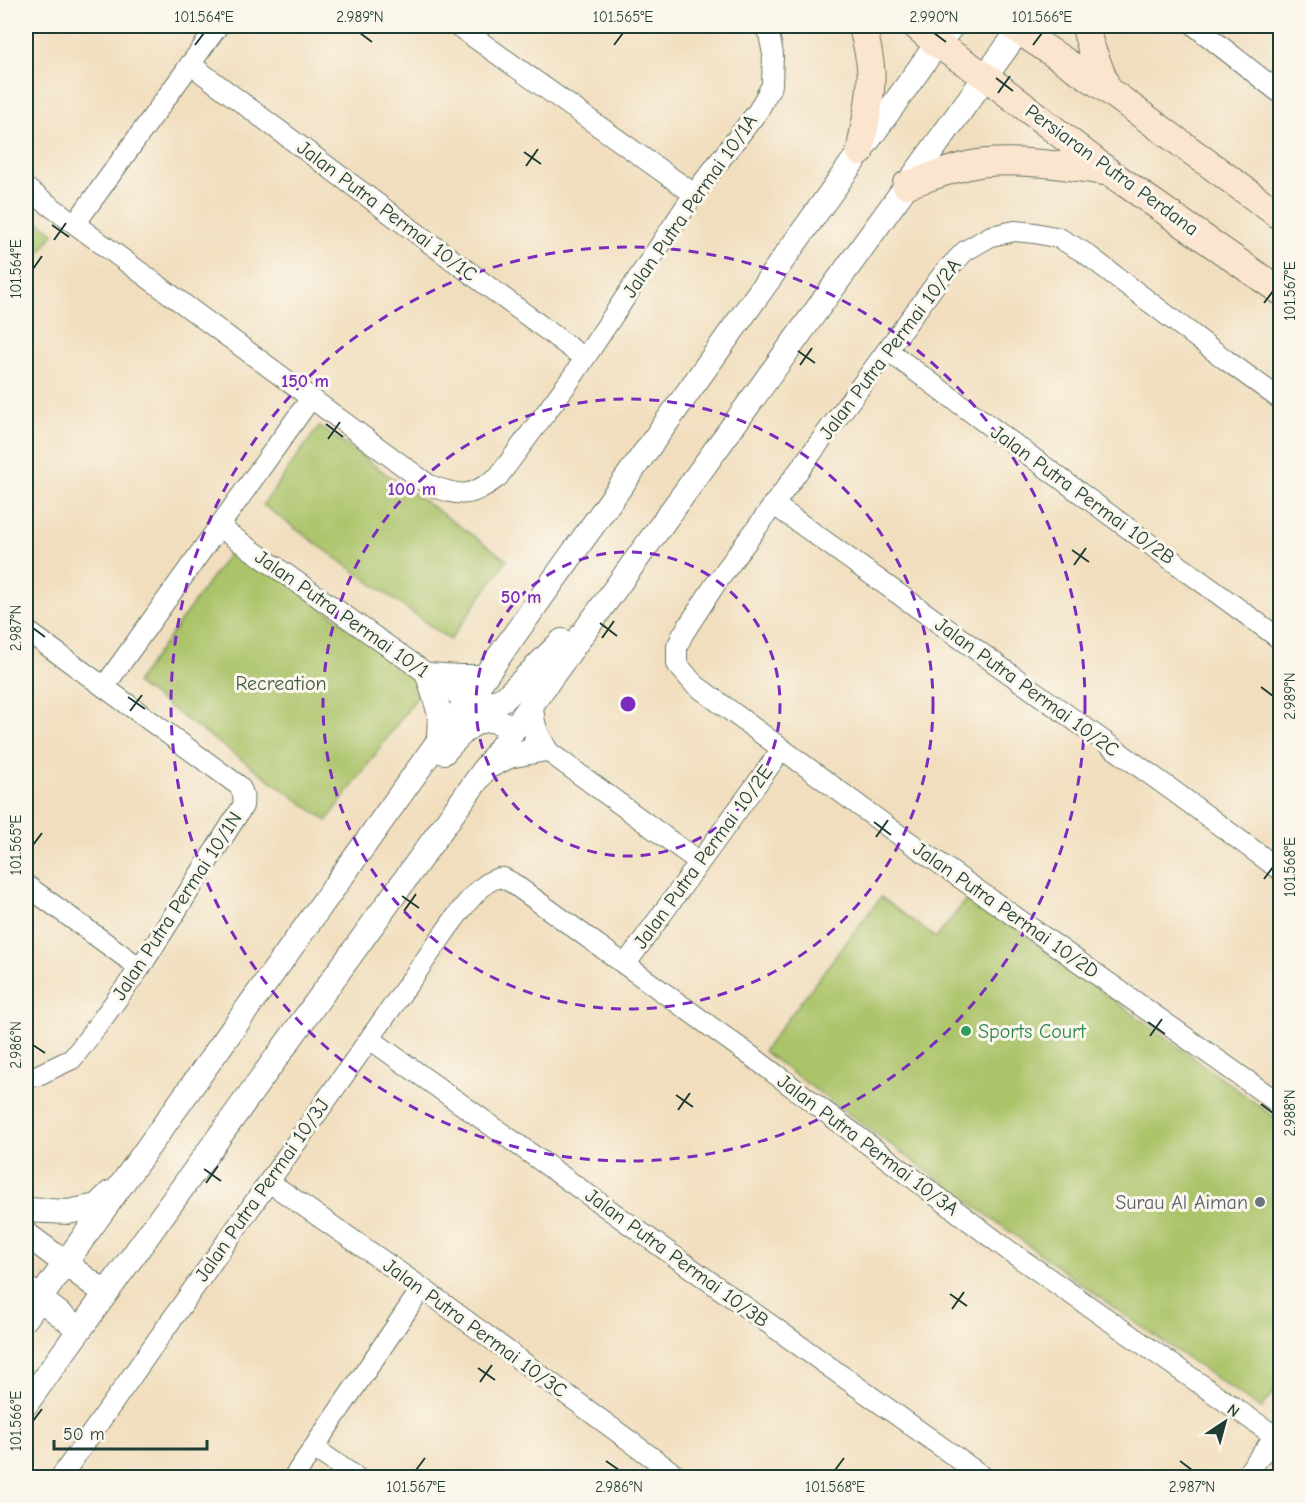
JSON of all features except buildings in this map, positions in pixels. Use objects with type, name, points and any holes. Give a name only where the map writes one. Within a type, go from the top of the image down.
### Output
[{"type":"main road","points":[[860,152],[869,100],[871,71],[862,26]]},
{"type":"main road","name":"Persiaran Putra Perdana","points":[[916,26],[944,35],[985,76],[1109,172],[1281,291]]},
{"type":"main road","points":[[1085,26],[1108,90]]},
{"type":"main road","points":[[1017,27],[1281,216]]},
{"type":"main road","points":[[906,185],[980,164],[1011,162],[1109,172]]},
{"type":"street","points":[[75,224],[218,26]]},
{"type":"street","points":[[458,26],[694,194]]},
{"type":"street","name":"Jalan Putra Permai 10/1A","points":[[26,188],[429,485],[452,494],[464,494],[483,488],[498,477],[573,376],[694,194],[758,111],[772,85],[773,54],[769,34],[764,26]]},
{"type":"street","points":[[1195,26],[1281,93]]},
{"type":"street","points":[[26,1404],[985,76],[1017,27]]},
{"type":"street","points":[[80,1329],[30,1302],[65,1263],[944,35]]},
{"type":"street","name":"Jalan Putra Permai 10/1C","points":[[190,64],[584,358]]},
{"type":"street","name":"Jalan Putra Permai 10/2A","points":[[683,634],[714,586],[773,504],[943,273],[965,251],[991,236],[1015,231],[1059,238],[1085,253],[1281,399]]},
{"type":"street","name":"Jalan Putra Permai 10/2B","points":[[887,350],[1281,639]]},
{"type":"street","points":[[104,687],[311,398]]},
{"type":"street","name":"Jalan Putra Permai 10/2C","points":[[773,504],[1281,870]]},
{"type":"street","name":"Jalan Putra Permai 10/1","points":[[219,527],[466,701]]},
{"type":"street","points":[[466,701],[495,702],[505,698],[567,636],[591,622]]},
{"type":"street","name":"Jalan Putra Permai 10/1N","points":[[26,630],[238,785],[243,791],[244,798],[243,806],[140,968],[72,1059],[31,1077]]},
{"type":"street","name":"Jalan Putra Permai 10/2D","points":[[683,634],[676,647],[677,664],[694,684],[888,826],[1281,1104]]},
{"type":"street","points":[[439,740],[440,714],[428,675],[484,677]]},
{"type":"street","points":[[531,704],[532,724],[545,749]]},
{"type":"street","points":[[420,767],[432,763],[464,732],[480,721],[492,720],[514,727],[699,862]]},
{"type":"street","name":"Jalan Putra Permai 10/2E","points":[[625,965],[782,748]]},
{"type":"street","points":[[485,768],[509,756],[545,749]]},
{"type":"street","name":"Jalan Putra Permai 10/3A","points":[[465,905],[489,882],[503,878],[511,882],[758,1061],[1008,1250],[1278,1432]]},
{"type":"street","points":[[26,885],[140,968]]},
{"type":"street","name":"Jalan Putra Permai 10/3J","points":[[60,1478],[465,905]]},
{"type":"street","name":"Jalan Putra Permai 10/3B","points":[[370,1039],[985,1478]]},
{"type":"street","points":[[26,1210],[68,1212],[97,1206],[132,1169]]},
{"type":"street","name":"Jalan Putra Permai 10/3C","points":[[269,1182],[422,1288],[680,1478]]},
{"type":"street","points":[[26,1234],[105,1293]]},
{"type":"street","points":[[293,1478],[422,1288]]},
{"type":"street","points":[[1244,1478],[1278,1432]]},
{"type":"street","points":[[314,1448],[357,1478]]},
{"type":"green space","points":[[26,213],[54,233],[26,274]]},
{"type":"green space","points":[[319,426],[507,560],[450,640],[263,505]]},
{"type":"green space","name":"Recreation","points":[[235,545],[427,683],[327,821],[136,683]]},
{"type":"green space","points":[[970,895],[1280,1121],[1280,1383],[1261,1409],[1110,1305],[763,1051],[881,897],[936,938]]},
{"type":"place","name":"Sports Court","points":[[966,1031]]},
{"type":"place","name":"Surau Al Aiman","points":[[1260,1202]]}]
